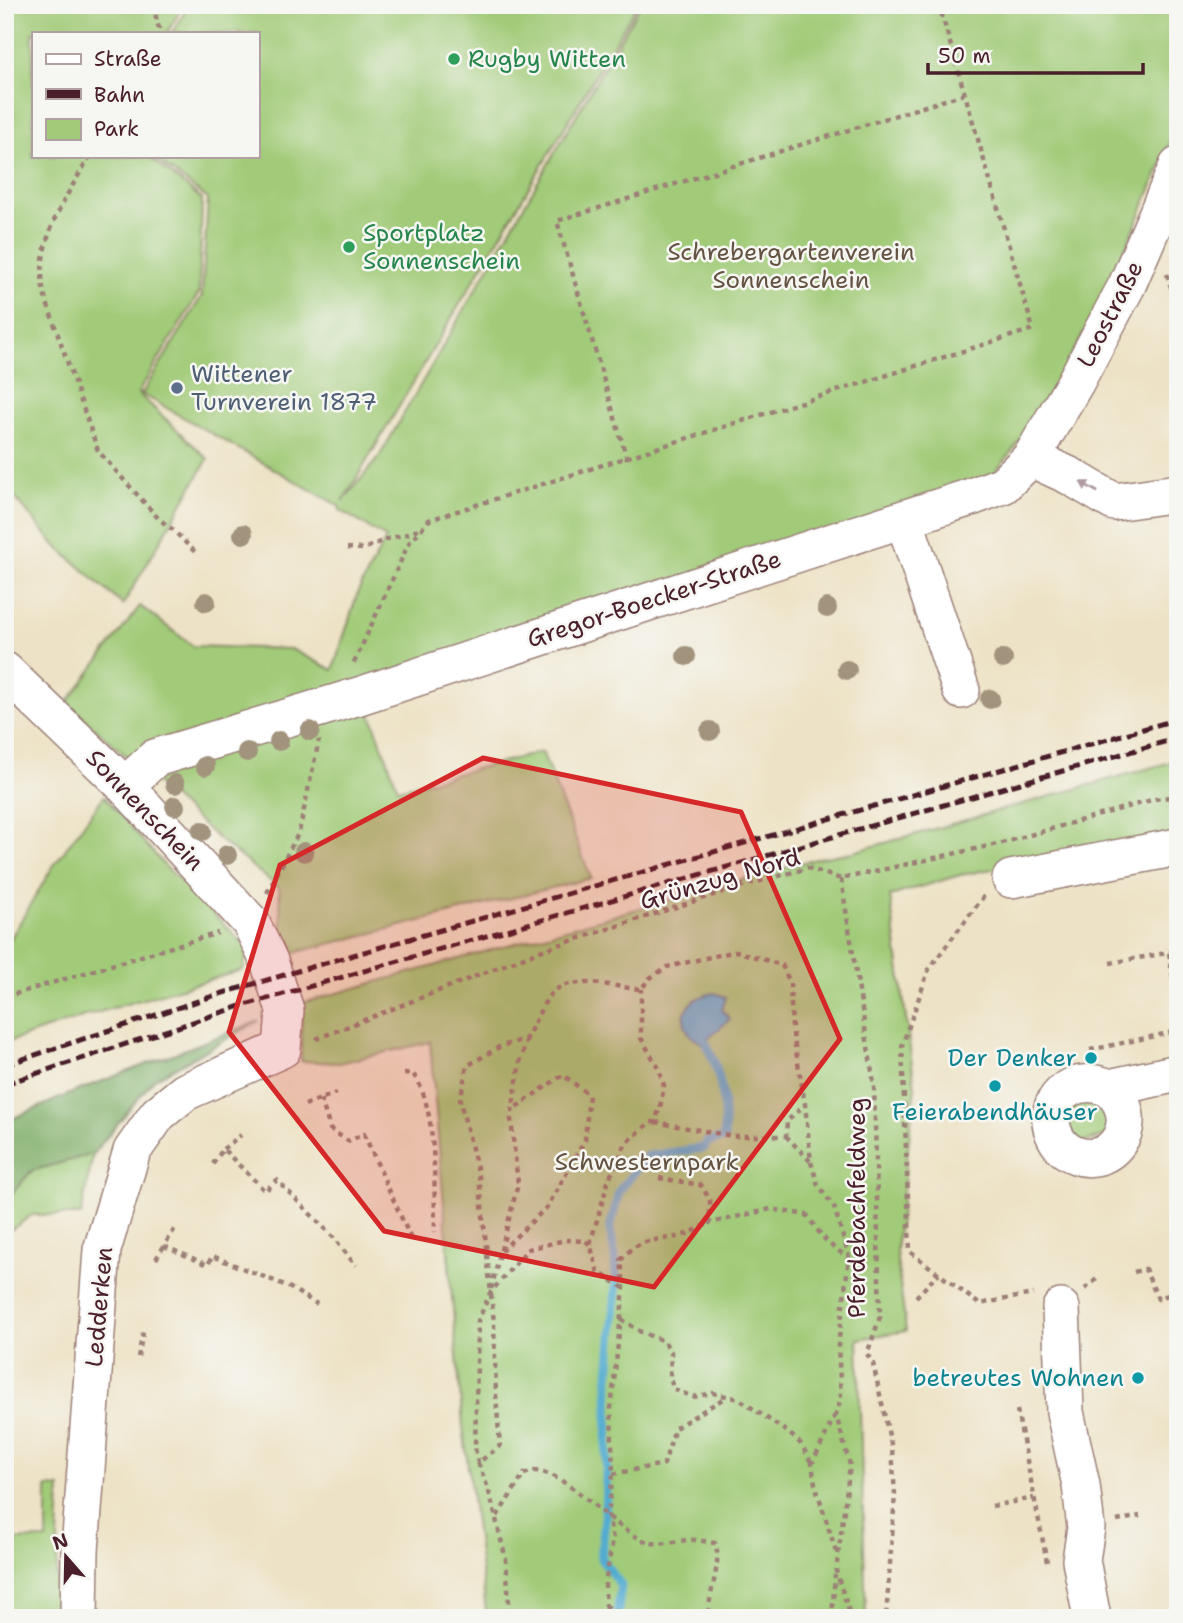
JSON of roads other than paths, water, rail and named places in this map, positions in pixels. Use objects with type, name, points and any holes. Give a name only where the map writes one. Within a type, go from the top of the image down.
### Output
[{"type":"street","name":"Leostraße","points":[[1031,458],[1127,285],[1178,166]]},
{"type":"street","points":[[1031,458],[1070,476],[1114,502],[1178,493]]},
{"type":"street","name":"Gregor-Boecker-Straße","points":[[125,786],[155,758],[359,696],[904,519],[1003,485],[1031,458]]},
{"type":"street","points":[[904,519],[961,690]]},
{"type":"street","name":"Sonnenschein","points":[[5,671],[125,786],[251,923],[269,961],[285,1010],[282,1049]]},
{"type":"street","points":[[1011,879],[1178,847]]},
{"type":"street","name":"Ledderken","points":[[79,1618],[80,1551],[102,1250],[132,1152],[158,1114],[186,1092],[282,1049]]},
{"type":"street","points":[[1109,1088],[1178,1073]]},
{"type":"street","points":[[1061,1308],[1065,1412],[1081,1485],[1086,1528],[1081,1560],[1092,1618]]},
{"type":"water","points":[[715,993],[726,997],[722,1010],[730,1019],[702,1044],[689,1033],[684,1018],[694,1001]]},
{"type":"waterway","points":[[617,1618],[621,1585],[601,1559],[605,1517],[609,1377],[616,1289],[615,1257],[610,1229],[619,1191],[647,1156],[704,1148],[707,1142],[724,1138],[721,1089],[706,1043]]},
{"type":"railway","points":[[5,1065],[213,996],[301,970],[1178,719]]},
{"type":"railway","points":[[5,1084],[238,1007],[1178,738]]},
{"type":"place","name":"Rugby Witten","points":[[454,59]]},
{"type":"place","name":"Sportplatz Sonnenschein","points":[[349,247]]},
{"type":"place","name":"Wittener Turnverein 1877","points":[[177,388]]},
{"type":"place","name":"Der Denker","points":[[1091,1058]]},
{"type":"place","name":"Feierabendhäuser","points":[[995,1086]]},
{"type":"place","name":"betreutes Wohnen","points":[[1138,1378]]},
{"type":"park label","name":"Schrebergartenverein Sonnenschein","points":[[791,266]]},
{"type":"park label","name":"Schwesternpark","points":[[647,1162]]}]
